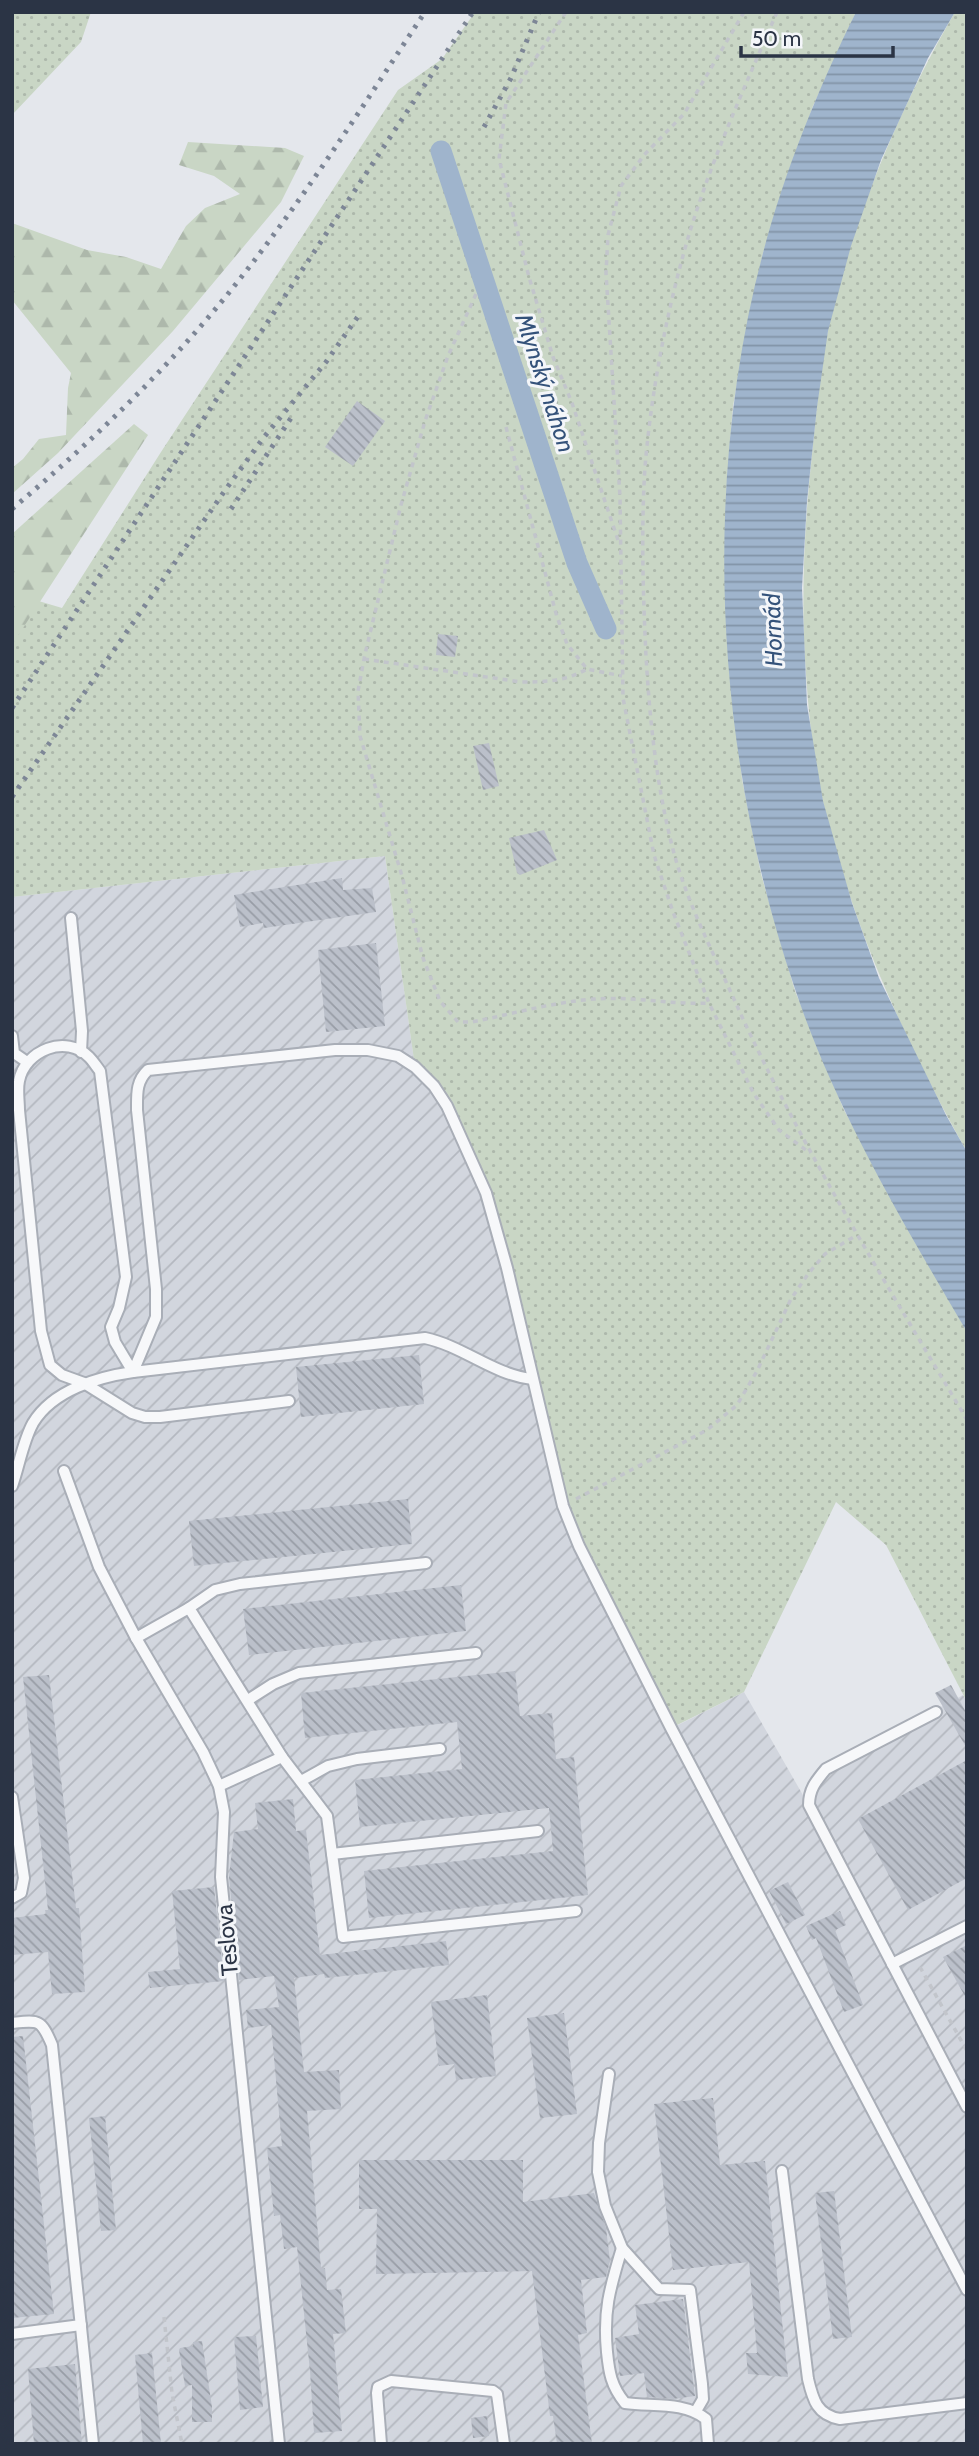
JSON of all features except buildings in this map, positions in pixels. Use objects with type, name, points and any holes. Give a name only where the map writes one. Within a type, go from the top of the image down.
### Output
[{"type":"lane","points":[[71,918],[82,1031],[81,1052]]},
{"type":"lane","points":[[12,1036],[14,1053],[27,1062]]},
{"type":"lane","points":[[133,1372],[115,1342],[111,1327],[119,1308],[126,1277],[100,1071],[89,1056],[73,1047],[59,1046],[40,1051],[27,1062],[19,1081],[19,1110],[41,1331],[50,1365],[62,1375],[84,1382],[132,1413],[145,1417],[289,1401]]},
{"type":"lane","points":[[133,1372],[156,1317],[156,1289],[137,1110],[137,1087],[141,1077],[148,1070],[335,1050],[368,1050],[398,1056],[415,1067],[434,1086],[447,1106],[486,1193],[507,1269],[563,1506],[579,1546],[671,1728],[967,2290]]},
{"type":"lane","points":[[12,1486],[33,1424],[45,1408],[84,1382],[109,1375],[425,1338],[441,1342],[514,1377],[532,1379]]},
{"type":"lane","name":"Teslova","points":[[64,1471],[99,1567],[203,1752],[219,1786],[224,1812],[222,1891],[279,2444]]},
{"type":"lane","points":[[136,1637],[189,1608],[215,1590],[240,1584],[426,1563]]},
{"type":"lane","points":[[189,1608],[282,1757],[327,1816],[343,1937],[576,1911]]},
{"type":"lane","points":[[248,1700],[273,1684],[299,1673],[476,1653]]},
{"type":"lane","points":[[936,1712],[826,1769],[813,1783],[808,1805],[967,2107]]},
{"type":"lane","points":[[301,1781],[328,1766],[357,1759],[440,1749]]},
{"type":"lane","points":[[219,1786],[282,1757]]},
{"type":"lane","points":[[12,1797],[24,1878],[21,1893],[12,1898]]},
{"type":"lane","points":[[332,1854],[538,1831]]},
{"type":"lane","points":[[892,1964],[967,1926]]},
{"type":"lane","points":[[12,2023],[36,2021],[44,2025],[52,2045],[93,2444]]},
{"type":"lane","points":[[609,2074],[599,2143],[598,2172],[605,2206],[622,2248],[659,2290],[690,2290],[703,2399],[696,2411]]},
{"type":"lane","points":[[782,2171],[808,2379],[816,2406],[830,2417],[840,2419],[967,2403]]},
{"type":"lane","points":[[622,2248],[607,2298],[604,2323],[612,2385],[625,2403],[676,2406],[696,2411],[706,2419],[708,2444]]},
{"type":"lane","points":[[12,2334],[81,2325]]},
{"type":"lane","points":[[381,2444],[377,2393],[378,2387],[391,2381],[493,2391],[497,2394],[504,2444]]},
{"type":"path","points":[[566,12],[506,103],[499,159],[528,276],[552,357],[572,403],[620,549]]},
{"type":"path","points":[[744,12],[684,114],[645,154],[621,186],[608,235],[606,273],[620,497],[623,702],[654,855],[709,1003],[754,1094],[779,1130],[811,1154]]},
{"type":"path","points":[[777,12],[718,149],[685,248],[668,316],[645,467],[643,605],[657,778],[676,860],[711,950],[760,1057],[811,1154],[967,1420]]},
{"type":"path","points":[[476,294],[448,356],[425,421],[401,505],[358,691],[360,736],[402,876],[422,958],[440,1001],[457,1022],[471,1022],[595,999],[709,1003]]},
{"type":"path","points":[[506,427],[556,617],[567,644],[587,669],[622,676]]},
{"type":"path","points":[[364,659],[522,682],[572,678],[587,669]]},
{"type":"path","points":[[563,1506],[707,1430],[737,1405],[757,1371],[790,1299],[825,1254],[858,1235]]},
{"type":"path","points":[[912,1953],[967,2051]]},
{"type":"path","points":[[164,2317],[172,2393],[183,2444]]},
{"type":"shaded area","points":[[385,856],[415,1067],[447,1106],[470,1154],[672,1728],[744,1692],[808,1804],[826,1769],[963,1695],[967,1702],[967,2444],[12,2444],[12,897]]},
{"type":"green space","points":[[12,12],[91,12],[81,42],[12,115]]},
{"type":"green space","points":[[475,12],[856,12],[813,106],[763,253],[733,406],[727,479],[725,578],[742,779],[761,874],[795,991],[844,1110],[967,1332],[967,1702],[886,1545],[836,1502],[744,1692],[671,1728],[563,1506],[486,1193],[447,1106],[415,1067],[385,856],[12,897],[12,593],[62,608],[398,90],[442,59]]},
{"type":"green space","points":[[955,12],[967,12],[967,1152],[902,1026],[849,894],[819,782],[807,682],[803,618],[806,525],[817,408],[825,345],[838,288],[864,206],[896,127]]},
{"type":"green space","points":[[188,142],[285,148],[304,156],[281,202],[173,331],[58,453],[12,494],[12,468],[39,439],[66,435],[71,373],[12,300],[12,223],[87,250],[126,257],[161,269],[186,226],[205,208],[240,194],[214,176],[179,165]]},
{"type":"green space","points":[[134,424],[148,435],[12,645],[12,534]]},
{"type":"water","name":"Hornád","points":[[856,12],[955,12],[928,58],[881,160],[851,246],[828,331],[807,501],[802,588],[807,705],[823,801],[852,903],[879,978],[967,1152],[967,1332],[850,1122],[811,1034],[795,989],[768,901],[748,810],[734,717],[726,623],[725,529],[730,436],[743,343],[763,253],[781,191],[816,100]]},
{"type":"waterway","name":"Mlynský náhon","points":[[441,151],[577,563],[606,629]]},
{"type":"railway","points":[[12,509],[134,398],[217,307],[314,178],[425,12]]},
{"type":"railway","points":[[12,708],[473,12]]},
{"type":"railway","points":[[484,127],[511,78],[539,12]]},
{"type":"railway","points":[[12,797],[226,489],[264,437],[326,362],[359,315]]},
{"type":"railway","points":[[231,509],[293,415]]}]
